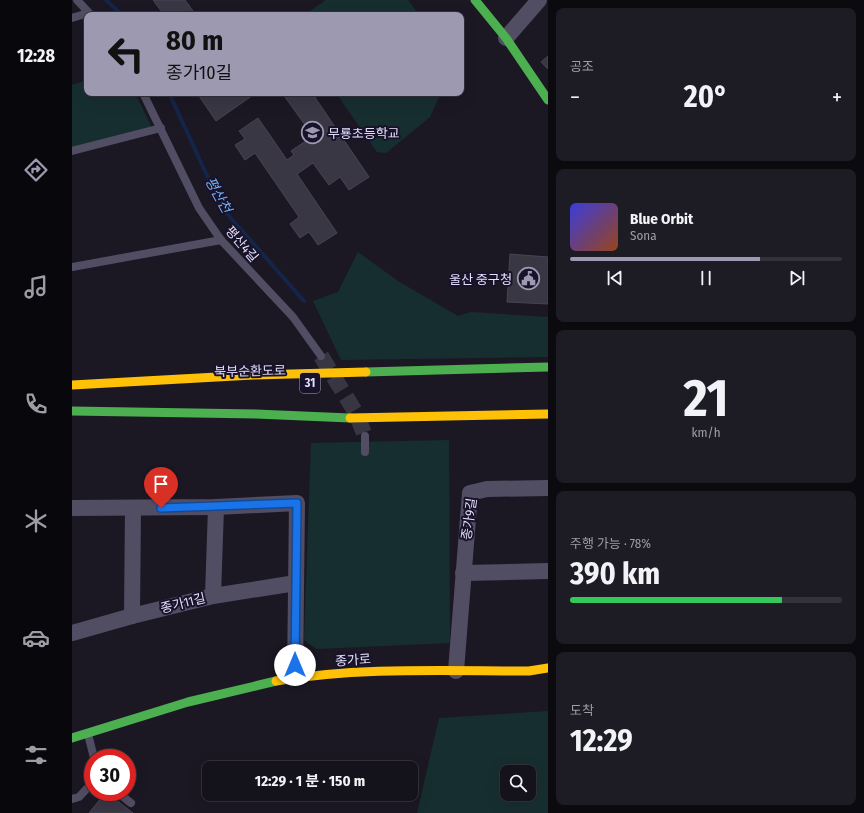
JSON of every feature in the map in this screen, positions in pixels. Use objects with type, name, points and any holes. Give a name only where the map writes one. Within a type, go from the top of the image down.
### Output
[{"type":"main road","points":[[475,0],[506,38],[548,100]]},
{"type":"main road","points":[[72,386],[253,375],[548,367]]},
{"type":"main road","name":"북부순환도로","points":[[72,386],[278,384]]},
{"type":"main road","name":"31","points":[[72,411],[310,406]]},
{"type":"main road","points":[[72,411],[256,414],[352,418],[548,414]]},
{"type":"main road","name":"종가로","points":[[72,738],[224,691],[295,678],[392,670],[529,671],[548,668]]},
{"type":"street","points":[[506,38],[539,0]]},
{"type":"street","name":"종가9길","points":[[456,671],[470,493],[487,489],[548,488]]},
{"type":"street","points":[[72,508],[216,507],[297,503],[295,678]]},
{"type":"street","points":[[213,596],[216,507]]},
{"type":"street","points":[[132,616],[133,508]]},
{"type":"street","points":[[464,573],[548,571]]},
{"type":"street","name":"종가11길","points":[[72,633],[132,616],[213,596],[296,583]]},
{"type":"lane","points":[[77,0],[88,12]]},
{"type":"lane","points":[[72,18],[84,15]]},
{"type":"lane","name":"평산4길","points":[[145,96],[199,208],[221,240],[292,317],[321,356]]},
{"type":"lane","points":[[72,151],[161,128]]},
{"type":"lane","points":[[72,267],[221,240]]},
{"type":"lane","points":[[365,436],[365,452]]},
{"type":"lane","points":[[88,733],[92,749]]},
{"type":"lane","points":[[72,806],[76,798],[84,790]]},
{"type":"green space","points":[[326,0],[408,0],[417,12],[308,12]]},
{"type":"green space","points":[[84,81],[84,96],[136,96],[152,128],[72,149],[72,85]]},
{"type":"green space","points":[[338,96],[440,96],[430,117],[386,153],[377,152]]},
{"type":"green space","points":[[358,252],[398,281],[458,316],[471,312],[548,317],[548,357],[341,360],[313,301],[338,292]]},
{"type":"green space","points":[[449,440],[450,643],[316,649],[304,640],[311,443]]},
{"type":"green space","points":[[548,711],[548,813],[417,813],[439,718]]},
{"type":"building","points":[[153,0],[185,0],[194,12],[162,12]]},
{"type":"building","points":[[548,56],[548,69],[541,62]]},
{"type":"building","points":[[199,96],[252,96],[216,121]]},
{"type":"building","points":[[314,96],[369,177],[349,190],[340,177],[329,185],[313,163],[297,174],[337,233],[318,245],[309,232],[300,238],[290,224],[299,217],[255,153],[245,160],[235,145],[245,139],[239,131],[258,118],[287,160],[294,155],[291,151],[313,136],[285,97]]},
{"type":"building","name":"울산 중구청","points":[[510,254],[548,257],[548,304],[507,302]]},
{"type":"building","points":[[99,801],[118,801],[133,813],[89,813]]},
{"type":"waterway","name":"평산천","points":[[106,0],[119,12]]},
{"type":"waterway","name":"평산천","points":[[170,96],[222,208],[304,301]]},
{"type":"tunnel","points":[[321,356],[356,413],[365,436]]},
{"type":"traffic: fast","points":[[475,0],[506,38],[548,100]]},
{"type":"traffic: fast","points":[[366,372],[548,367]]},
{"type":"traffic: fast","points":[[72,411],[256,414],[350,418]]},
{"type":"traffic: fast","points":[[72,738],[188,702],[276,681]]},
{"type":"traffic: slow","points":[[72,385],[253,375],[366,372]]},
{"type":"traffic: slow","points":[[350,418],[548,414]]},
{"type":"traffic: slow","points":[[276,681],[370,672],[433,670],[529,671],[548,668]]},
{"type":"place","name":"무룡초등학교","points":[[313,133]]},
{"type":"place","name":"울산 중구청","points":[[528,279]]},
{"type":"route","points":[[161,508],[297,503],[295,665]]}]
